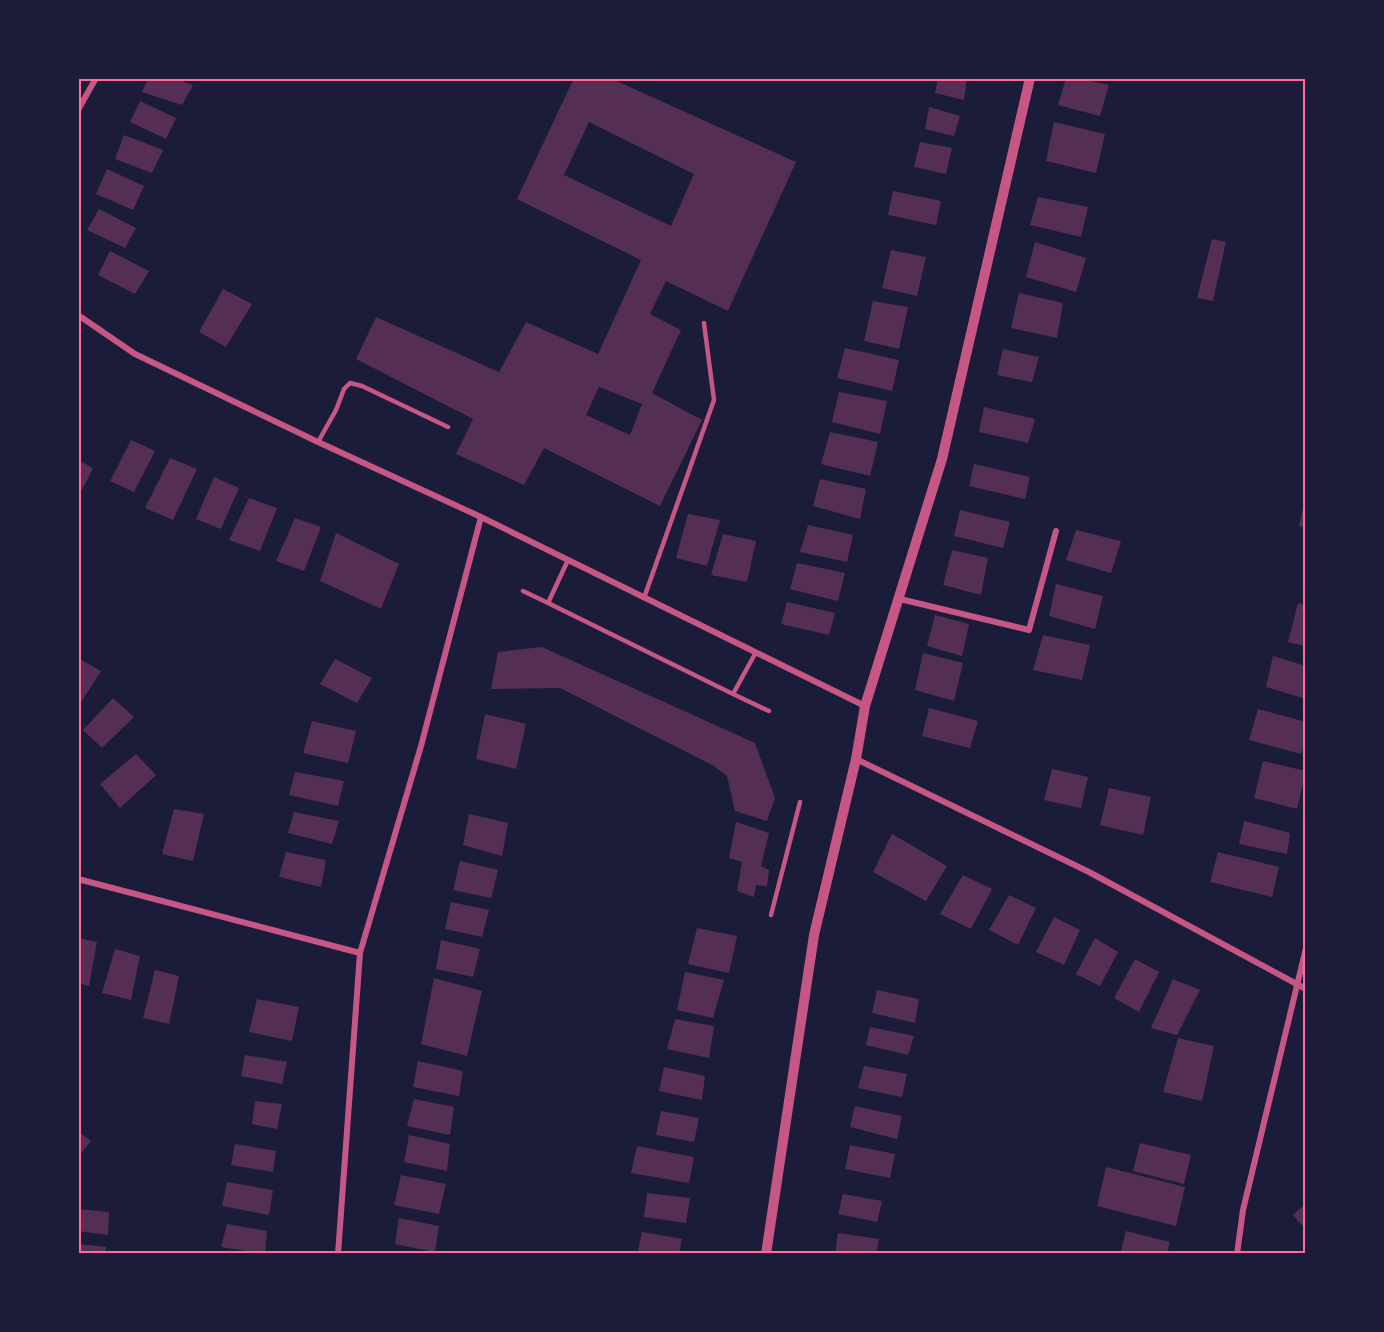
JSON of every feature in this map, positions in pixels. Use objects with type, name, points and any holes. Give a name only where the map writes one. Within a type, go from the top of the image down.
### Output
[{"type":"street","points":[[78,110],[96,78]]},
{"type":"street","points":[[766,1254],[814,935],[856,759],[865,706],[942,459],[1030,78]]},
{"type":"street","points":[[78,315],[135,354],[481,517],[865,706]]},
{"type":"street","points":[[338,1254],[360,953],[421,746],[481,517]]},
{"type":"street","points":[[900,599],[1029,630],[1056,531]]},
{"type":"street","points":[[856,759],[1089,872],[1306,989]]},
{"type":"street","points":[[78,879],[360,953]]},
{"type":"street","points":[[1237,1254],[1243,1210],[1306,948]]},
{"type":"lane","points":[[644,598],[714,400],[704,323]]},
{"type":"lane","points":[[318,442],[336,410],[344,389],[350,383],[362,386],[448,427]]},
{"type":"lane","points":[[548,603],[568,560]]},
{"type":"lane","points":[[523,591],[768,711]]},
{"type":"lane","points":[[733,694],[756,652]]},
{"type":"lane","points":[[771,915],[800,802]]},
{"type":"building","points":[[148,78],[173,78],[193,85],[182,105],[142,92]]},
{"type":"building","points":[[574,78],[610,78],[796,162],[728,311],[666,281],[650,314],[681,330],[652,393],[702,420],[660,506],[544,448],[524,485],[456,454],[473,419],[356,359],[376,317],[499,372],[526,322],[598,354],[641,260],[517,199]],"holes":[[[589,122],[694,174],[671,226],[564,175]],[[599,387],[642,404],[630,435],[586,415]]]},
{"type":"building","points":[[938,78],[967,78],[964,100],[935,93]]},
{"type":"building","points":[[1066,78],[1109,85],[1100,116],[1058,105]]},
{"type":"building","points":[[140,101],[176,118],[166,139],[130,122]]},
{"type":"building","points":[[929,107],[960,116],[954,136],[925,129]]},
{"type":"building","points":[[1054,122],[1105,134],[1096,173],[1046,161]]},
{"type":"building","points":[[124,135],[163,150],[152,173],[115,159]]},
{"type":"building","points":[[920,142],[952,148],[946,174],[914,167]]},
{"type":"building","points":[[107,169],[144,186],[133,210],[96,194]]},
{"type":"building","points":[[893,191],[941,201],[936,225],[888,215]]},
{"type":"building","points":[[1038,197],[1088,207],[1081,237],[1030,225]]},
{"type":"building","points":[[99,209],[136,228],[125,248],[87,230]]},
{"type":"building","points":[[1212,239],[1226,242],[1213,301],[1197,298]]},
{"type":"building","points":[[1035,242],[1086,258],[1076,292],[1026,277]]},
{"type":"building","points":[[891,250],[926,257],[917,296],[882,288]]},
{"type":"building","points":[[110,251],[149,271],[135,294],[98,275]]},
{"type":"building","points":[[223,289],[252,304],[226,347],[199,332]]},
{"type":"building","points":[[1019,293],[1063,303],[1057,338],[1011,328]]},
{"type":"building","points":[[873,301],[908,307],[899,349],[864,341]]},
{"type":"building","points":[[845,348],[899,360],[892,391],[837,378]]},
{"type":"building","points":[[1003,349],[1039,357],[1032,382],[997,375]]},
{"type":"building","points":[[839,392],[887,401],[880,434],[832,422]]},
{"type":"building","points":[[984,407],[1035,419],[1028,443],[979,432]]},
{"type":"building","points":[[830,432],[878,442],[870,476],[821,464]]},
{"type":"building","points":[[131,440],[155,451],[134,492],[110,481]]},
{"type":"building","points":[[170,458],[197,469],[173,520],[145,508]]},
{"type":"building","points":[[78,460],[93,468],[78,498]]},
{"type":"building","points":[[974,464],[1030,477],[1025,499],[969,486]]},
{"type":"building","points":[[214,477],[239,488],[221,529],[196,519]]},
{"type":"building","points":[[820,479],[866,489],[860,519],[813,506]]},
{"type":"building","points":[[249,498],[277,508],[260,551],[229,540]]},
{"type":"building","points":[[1306,499],[1306,528],[1299,526]]},
{"type":"building","points":[[960,510],[1010,522],[1003,548],[954,536]]},
{"type":"building","points":[[688,514],[720,520],[707,566],[676,558]]},
{"type":"building","points":[[295,518],[321,527],[304,571],[276,561]]},
{"type":"building","points":[[808,525],[853,535],[847,562],[800,552]]},
{"type":"building","points":[[1076,530],[1121,541],[1111,573],[1066,560]]},
{"type":"building","points":[[336,533],[399,564],[381,609],[320,581]]},
{"type":"building","points":[[723,534],[756,541],[747,582],[711,575]]},
{"type":"building","points":[[952,550],[988,558],[981,595],[943,585]]},
{"type":"building","points":[[797,563],[845,573],[838,601],[790,589]]},
{"type":"building","points":[[1056,584],[1103,596],[1095,629],[1049,616]]},
{"type":"building","points":[[787,602],[835,613],[829,635],[781,624]]},
{"type":"building","points":[[1298,603],[1306,605],[1306,646],[1288,642]]},
{"type":"building","points":[[935,615],[969,624],[962,656],[927,646]]},
{"type":"building","points":[[1043,635],[1090,645],[1082,680],[1033,670]]},
{"type":"building","points":[[542,647],[755,743],[775,798],[767,821],[735,811],[727,776],[714,766],[560,688],[491,689],[498,652]]},
{"type":"building","points":[[923,653],[963,663],[954,701],[915,690]]},
{"type":"building","points":[[1273,656],[1306,666],[1306,699],[1266,687]]},
{"type":"building","points":[[78,658],[101,671],[78,707]]},
{"type":"building","points":[[335,659],[372,678],[357,703],[320,684]]},
{"type":"building","points":[[113,698],[134,717],[102,748],[83,730]]},
{"type":"building","points":[[929,708],[978,721],[970,748],[922,736]]},
{"type":"building","points":[[1258,709],[1306,722],[1306,739],[1301,754],[1249,740]]},
{"type":"building","points":[[485,714],[526,724],[516,769],[476,759]]},
{"type":"building","points":[[312,721],[356,731],[348,763],[303,753]]},
{"type":"building","points":[[136,754],[156,775],[120,808],[100,784]]},
{"type":"building","points":[[1263,761],[1306,771],[1297,809],[1254,798]]},
{"type":"building","points":[[1052,769],[1088,777],[1081,808],[1044,800]]},
{"type":"building","points":[[295,772],[344,781],[338,806],[289,795]]},
{"type":"building","points":[[1109,788],[1151,797],[1143,835],[1100,825]]},
{"type":"building","points":[[174,809],[204,814],[193,861],[162,854]]},
{"type":"building","points":[[294,812],[339,821],[332,844],[288,833]]},
{"type":"building","points":[[469,814],[508,823],[502,856],[463,845]]},
{"type":"building","points":[[1244,821],[1290,833],[1287,854],[1239,844]]},
{"type":"building","points":[[736,822],[769,833],[761,866],[769,870],[767,886],[756,885],[754,897],[737,891],[742,862],[729,858]]},
{"type":"building","points":[[892,834],[947,866],[926,901],[873,872]]},
{"type":"building","points":[[286,852],[326,860],[321,887],[279,877]]},
{"type":"building","points":[[1218,852],[1279,867],[1272,897],[1210,882]]},
{"type":"building","points":[[460,861],[498,870],[491,898],[453,890]]},
{"type":"building","points":[[963,875],[992,889],[971,929],[940,914]]},
{"type":"building","points":[[1009,895],[1036,908],[1018,945],[989,930]]},
{"type":"building","points":[[451,902],[489,910],[482,937],[445,929]]},
{"type":"building","points":[[1054,917],[1080,930],[1064,965],[1036,952]]},
{"type":"building","points":[[697,928],[737,936],[729,973],[688,964]]},
{"type":"building","points":[[78,938],[97,942],[89,986],[78,983]]},
{"type":"building","points":[[1095,938],[1118,952],[1100,986],[1076,974]]},
{"type":"building","points":[[441,940],[480,949],[473,977],[436,969]]},
{"type":"building","points":[[115,949],[140,956],[131,1000],[102,993]]},
{"type":"building","points":[[1135,959],[1159,972],[1139,1012],[1114,998]]},
{"type":"building","points":[[155,970],[179,976],[169,1024],[143,1018]]},
{"type":"building","points":[[685,972],[724,980],[713,1018],[677,1010]]},
{"type":"building","points":[[434,978],[482,991],[467,1056],[421,1044]]},
{"type":"building","points":[[1173,979],[1200,990],[1177,1035],[1151,1028]]},
{"type":"building","points":[[877,990],[919,999],[915,1023],[872,1013]]},
{"type":"building","points":[[257,999],[299,1007],[292,1041],[249,1032]]},
{"type":"building","points":[[675,1019],[714,1026],[709,1058],[667,1049]]},
{"type":"building","points":[[870,1027],[914,1036],[908,1055],[866,1045]]},
{"type":"building","points":[[1178,1038],[1214,1046],[1202,1101],[1163,1092]]},
{"type":"building","points":[[245,1055],[287,1062],[282,1084],[241,1076]]},
{"type":"building","points":[[418,1061],[463,1071],[459,1096],[413,1087]]},
{"type":"building","points":[[864,1066],[907,1074],[902,1097],[858,1088]]},
{"type":"building","points":[[664,1067],[705,1076],[702,1100],[659,1091]]},
{"type":"building","points":[[414,1099],[454,1107],[450,1135],[407,1126]]},
{"type":"building","points":[[255,1101],[282,1104],[277,1129],[252,1124]]},
{"type":"building","points":[[855,1106],[902,1116],[897,1139],[850,1127]]},
{"type":"building","points":[[661,1111],[699,1118],[694,1142],[656,1135]]},
{"type":"building","points":[[78,1131],[91,1141],[78,1157]]},
{"type":"building","points":[[409,1135],[450,1144],[447,1171],[404,1162]]},
{"type":"building","points":[[1140,1143],[1191,1155],[1184,1184],[1133,1171]]},
{"type":"building","points":[[235,1144],[276,1151],[273,1172],[231,1165]]},
{"type":"building","points":[[850,1145],[895,1154],[890,1178],[845,1169]]},
{"type":"building","points":[[637,1146],[694,1157],[689,1183],[631,1173]]},
{"type":"building","points":[[1106,1167],[1185,1187],[1176,1226],[1097,1206]]},
{"type":"building","points":[[401,1175],[446,1184],[439,1214],[394,1205]]},
{"type":"building","points":[[227,1182],[273,1190],[269,1215],[222,1206]]},
{"type":"building","points":[[647,1193],[690,1198],[686,1223],[644,1217]]},
{"type":"building","points":[[843,1194],[882,1201],[877,1222],[838,1214]]},
{"type":"building","points":[[1306,1203],[1306,1230],[1293,1215]]},
{"type":"building","points":[[78,1209],[109,1212],[108,1235],[78,1231]]},
{"type":"building","points":[[399,1218],[439,1226],[435,1252],[395,1244]]},
{"type":"building","points":[[227,1224],[267,1231],[265,1254],[221,1247]]},
{"type":"building","points":[[1126,1231],[1170,1242],[1167,1254],[1120,1254]]},
{"type":"building","points":[[642,1232],[682,1239],[679,1254],[637,1254]]},
{"type":"building","points":[[838,1233],[879,1239],[876,1254],[835,1254]]},
{"type":"building","points":[[78,1244],[106,1247],[105,1254],[78,1254]]}]
